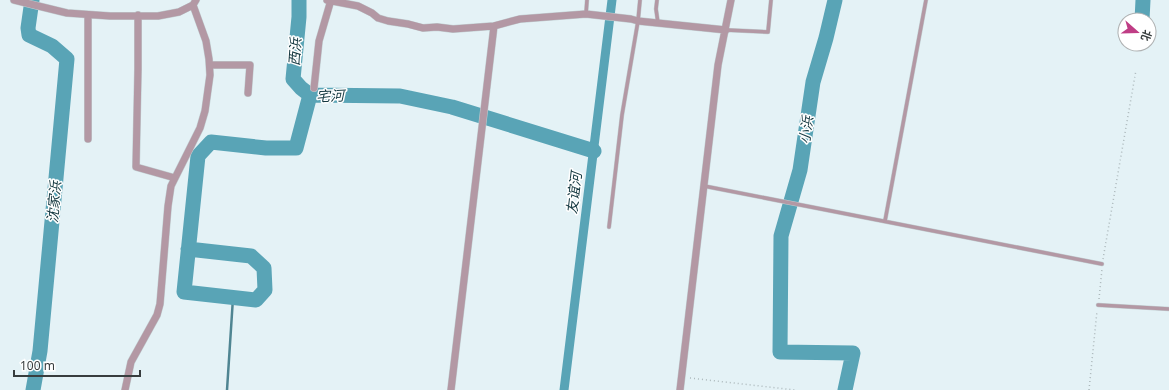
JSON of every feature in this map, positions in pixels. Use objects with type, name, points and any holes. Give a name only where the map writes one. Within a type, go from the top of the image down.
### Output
[{"type":"street","points":[[16,0],[67,13],[110,16],[158,16],[179,12],[195,3],[206,40],[210,75],[205,111],[200,128],[171,186],[160,304],[157,315],[131,362],[125,390]]},
{"type":"street","points":[[314,88],[320,41],[330,0],[358,6],[372,13],[378,18],[423,28],[437,27],[453,29],[494,26],[520,19],[586,14],[726,30]]},
{"type":"street","points":[[680,390],[718,66],[731,0]]},
{"type":"street","points":[[88,14],[88,139]]},
{"type":"street","points":[[138,15],[136,167],[175,178]]},
{"type":"street","points":[[451,390],[494,26]]},
{"type":"street","points":[[210,65],[250,65],[248,93]]},
{"type":"lane","points":[[586,14],[587,0]]},
{"type":"lane","points":[[609,227],[622,115],[635,20],[640,0]]},
{"type":"lane","points":[[657,0],[656,9],[658,23]]},
{"type":"lane","points":[[726,30],[768,32],[771,0]]},
{"type":"lane","points":[[884,221],[926,0]]},
{"type":"lane","points":[[704,186],[1102,264]]},
{"type":"lane","points":[[1098,305],[1169,309]]},
{"type":"path","points":[[1089,390],[1102,264],[1136,70]]},
{"type":"path","points":[[682,377],[795,390]]},
{"type":"waterway","name":"沈家浜","points":[[32,0],[28,28],[29,35],[52,46],[67,59],[40,351],[33,390]]},
{"type":"waterway","name":"西浜","points":[[299,0],[299,17],[293,79],[310,95]]},
{"type":"waterway","name":"友谊河","points":[[564,390],[612,0]]},
{"type":"waterway","name":"小浜","points":[[835,0],[813,82],[800,170],[781,236],[780,352],[853,353],[845,390]]},
{"type":"waterway","points":[[1142,12],[1143,0]]},
{"type":"waterway","name":"宅河","points":[[188,249],[251,256],[264,268],[265,290],[256,300],[184,292],[198,156],[211,142],[266,148],[296,148],[310,95],[400,96],[452,107],[594,151]]},
{"type":"waterway","points":[[227,390],[233,298]]}]
